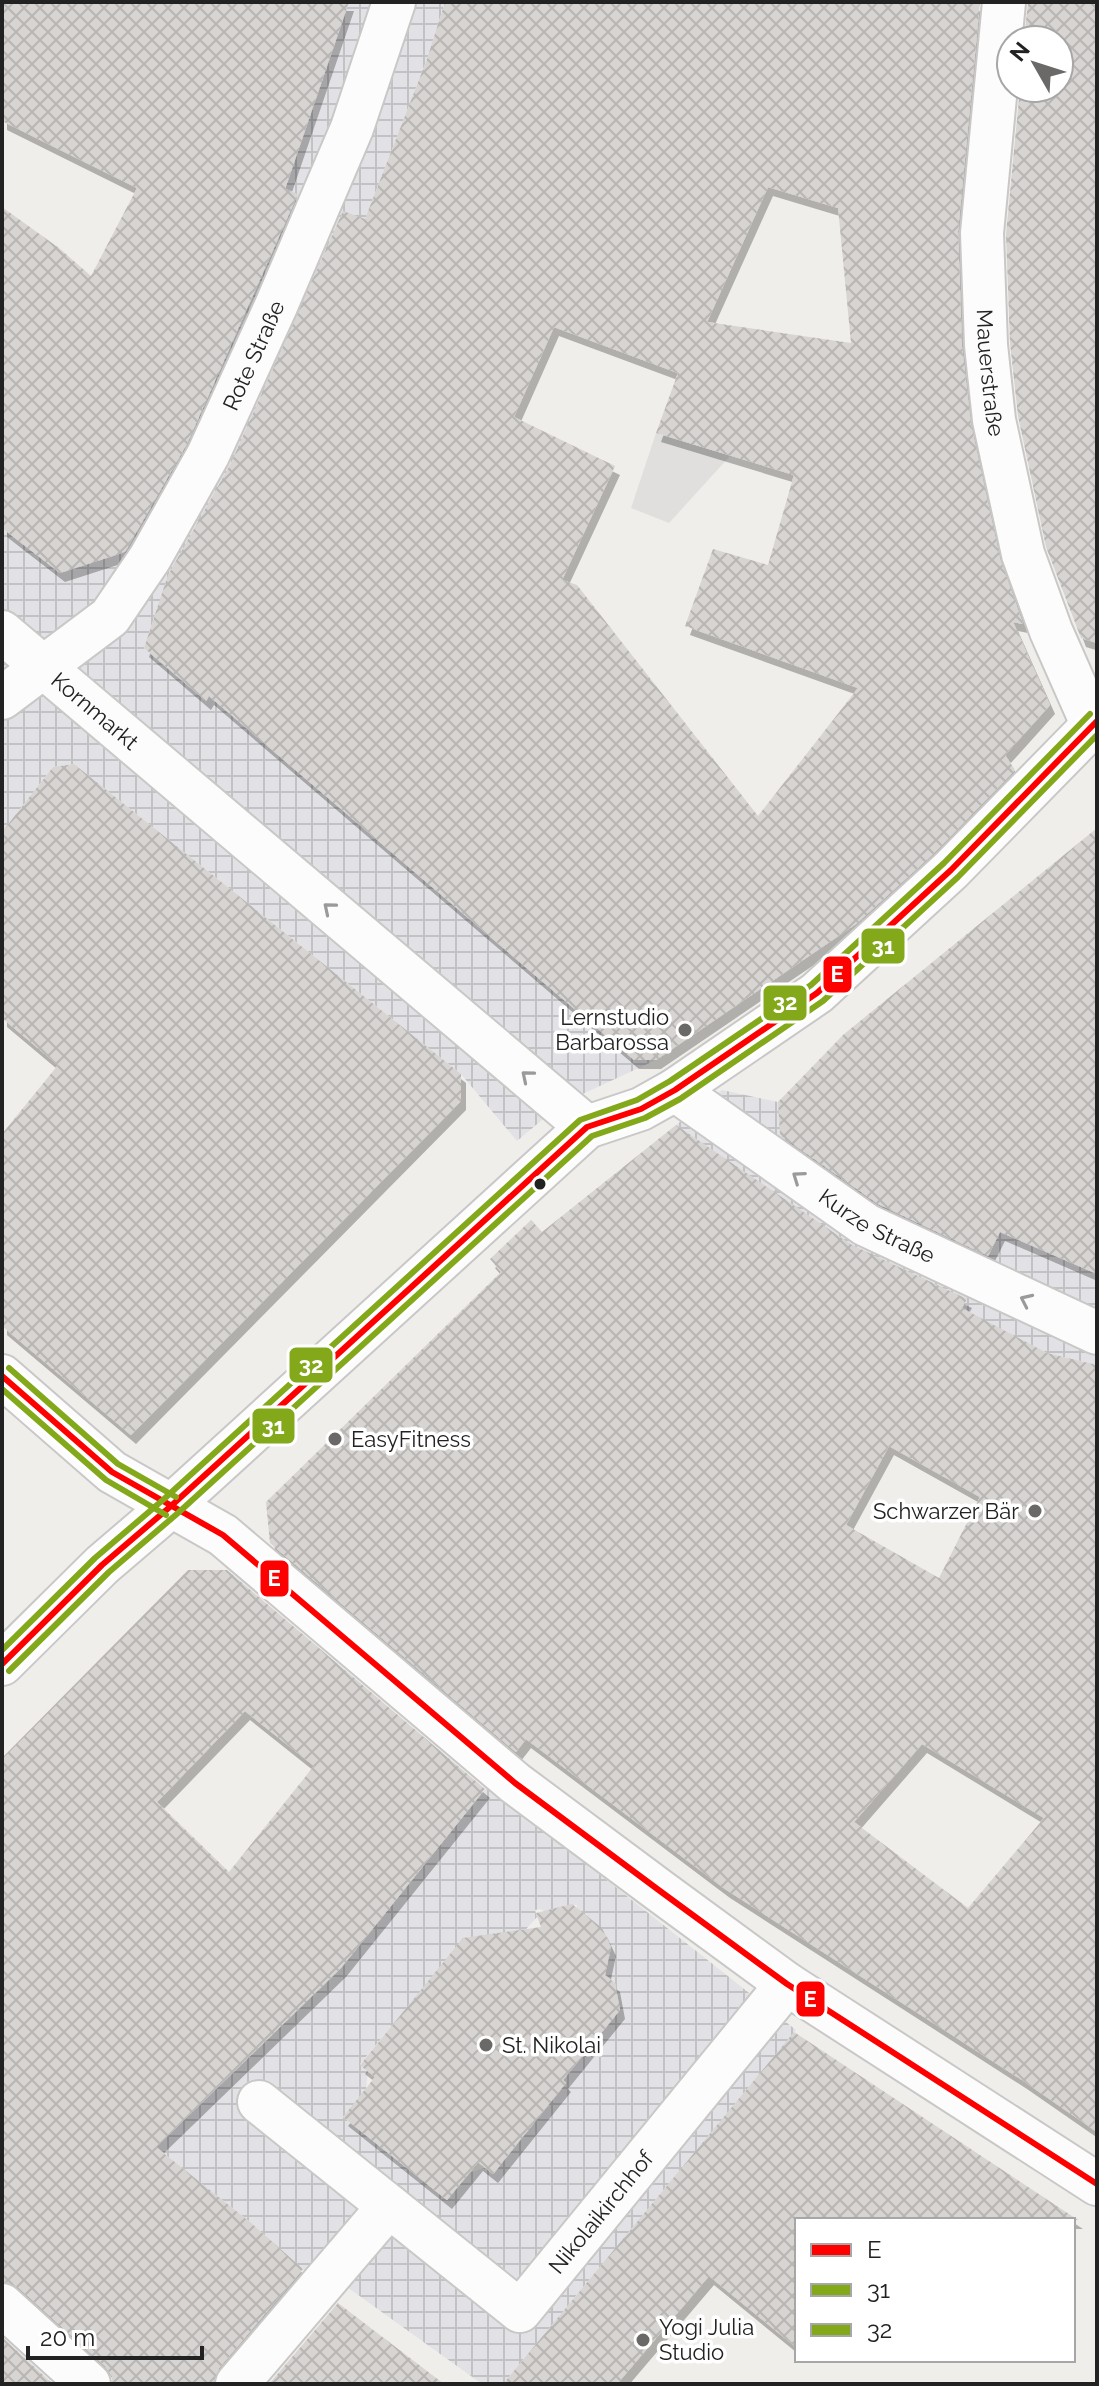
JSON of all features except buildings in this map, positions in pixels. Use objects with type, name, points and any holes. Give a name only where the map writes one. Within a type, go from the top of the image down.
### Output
[{"type":"street","name":"Rote Straße","points":[[2,698],[110,617],[150,558],[208,455],[276,306],[352,128],[394,2]]},
{"type":"street","name":"Mauerstraße","points":[[1004,2],[982,233],[986,345],[994,420],[1023,554],[1051,631],[1095,723]]},
{"type":"street","name":"Kornmarkt","points":[[2,632],[587,1127]]},
{"type":"street","points":[[2,1664],[102,1565],[171,1506],[587,1127],[641,1109],[675,1090],[817,993],[951,870],[1095,723]]},
{"type":"street","name":"Kurze Straße","points":[[675,1090],[866,1225],[1097,1333]]},
{"type":"street","points":[[2,1376],[112,1472],[223,1535],[515,1783],[787,1984],[1097,2184]]},
{"type":"street","name":"Nikolaikirchhof","points":[[259,2102],[520,2311],[787,1984]]},
{"type":"street","points":[[237,2384],[389,2206]]},
{"type":"street","points":[[2,2305],[89,2384]]},
{"type":"shaded area","points":[[348,2],[445,2],[427,59],[364,222],[159,603],[144,648],[205,700],[209,696],[634,1060],[656,1060],[561,1104],[517,1141],[461,1074],[74,764],[53,767],[2,832],[2,528],[60,573],[285,189]]},
{"type":"shaded area","points":[[656,433],[730,456],[669,523],[631,508]]},
{"type":"shaded area","points":[[722,1090],[778,1102],[780,1127],[924,1198],[1097,1274],[1097,1365],[1047,1353],[899,1278],[676,1125]]},
{"type":"shaded area","points":[[488,1786],[796,2030],[503,2384],[482,2384],[347,2287],[306,2272],[250,2222],[156,2147],[341,1968]],"holes":[[[577,1905],[576,1914],[608,1961],[602,1973],[615,1983],[618,2001],[610,2012],[615,2016],[608,2024],[603,2020],[558,2076],[566,2083],[491,2160],[499,2167],[494,2174],[485,2168],[471,2172],[447,2200],[343,2117],[366,2089],[368,2071],[360,2064],[433,1976],[519,1937],[537,1917],[535,1910],[546,1912]]]},
{"type":"transit line","name":"32","points":[[2,1650],[95,1558],[164,1499],[580,1120],[637,1100],[670,1081],[811,985],[944,863],[1090,714]]},
{"type":"transit line","name":"E","points":[[2,1664],[102,1565],[171,1506],[587,1127],[641,1109],[675,1090],[817,993],[951,870],[1097,721]]},
{"type":"transit line","name":"31","points":[[9,1671],[109,1572],[178,1513],[592,1136],[645,1118],[680,1099],[823,1001],[958,877],[1097,735]]},
{"type":"transit line","name":"32","points":[[9,1368],[118,1464],[176,1497]]},
{"type":"transit line","name":"E","points":[[2,1376],[112,1472],[223,1535],[515,1783],[660,1891],[787,1984],[1097,2184]]},
{"type":"transit line","name":"31","points":[[2,1389],[106,1480],[166,1515]]},
{"type":"place","name":"Lernstudio Barbarossa","points":[[685,1030]]},
{"type":"place","name":"EasyFitness","points":[[335,1439]]},
{"type":"place","name":"Schwarzer Bär","points":[[1035,1511]]},
{"type":"place","name":"St. Nikolai","points":[[486,2045]]},
{"type":"place","name":"Yogi Julia Studio","points":[[643,2340]]}]
